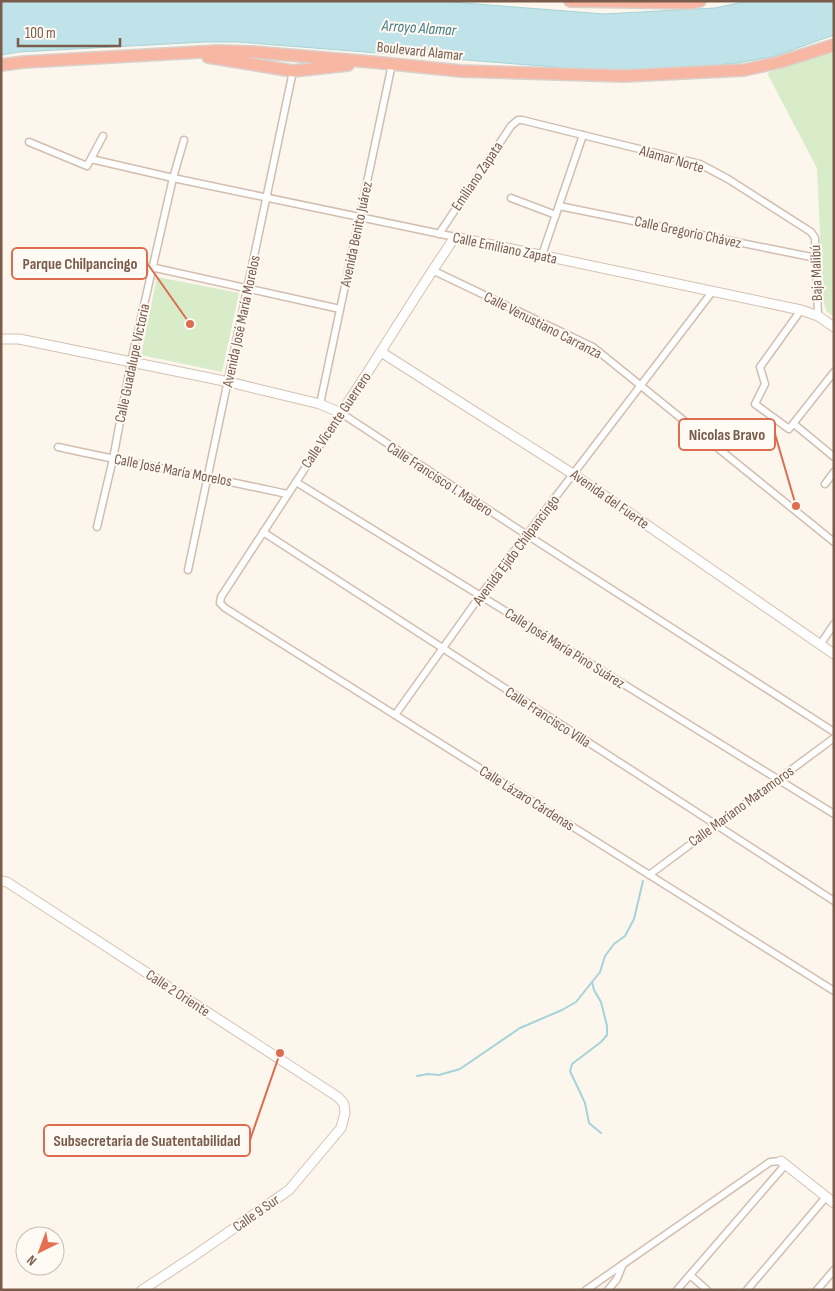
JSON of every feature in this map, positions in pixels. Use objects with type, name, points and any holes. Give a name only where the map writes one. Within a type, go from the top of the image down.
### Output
[{"type":"highway","points":[[570,1],[690,3],[700,1]]},
{"type":"highway","name":"Boulevard Alamar","points":[[1,65],[186,52],[253,52],[461,71],[624,76],[744,70],[780,62],[834,45]]},
{"type":"highway","points":[[186,52],[293,71],[372,62]]},
{"type":"street","name":"Avenida Benito Juárez","points":[[320,404],[392,64]]},
{"type":"street","name":"Avenida José María Morelos","points":[[188,570],[293,71]]},
{"type":"street","name":"Alamar Norte","points":[[518,120],[700,164],[728,179],[811,232]]},
{"type":"street","name":"Emiliano Zapata","points":[[439,234],[502,138],[518,120]]},
{"type":"street","points":[[542,255],[582,135]]},
{"type":"street","points":[[91,159],[103,136]]},
{"type":"street","name":"Calle Guadalupe Victoria","points":[[97,527],[114,459],[131,362],[173,178],[184,140]]},
{"type":"street","name":"Calle Emiliano Zapata","points":[[29,142],[87,166],[91,159],[360,218],[801,310],[818,316],[834,327]]},
{"type":"street","points":[[511,198],[556,215]]},
{"type":"street","name":"Calle Gregorio Chávez","points":[[559,206],[816,258]]},
{"type":"street","name":"Baja Malibú","points":[[811,232],[815,238],[818,316]]},
{"type":"street","name":"Calle Vicente Guerrero","points":[[220,604],[221,597],[262,532],[382,352],[432,270],[455,237]]},
{"type":"street","points":[[97,255],[340,309]]},
{"type":"street","name":"Calle Venustiano Carranza","points":[[432,270],[593,347],[834,542]]},
{"type":"street","name":"Avenida Ejido Chilpancingo","points":[[395,715],[480,596],[712,292]]},
{"type":"street","points":[[801,310],[760,367],[765,384],[755,404],[789,429],[834,372]]},
{"type":"street","name":"Calle Francisco I. Madero","points":[[1,339],[19,339],[229,382],[320,404],[341,413],[527,536],[834,732]]},
{"type":"street","name":"Avenida del Fuerte","points":[[382,352],[574,474],[834,654]]},
{"type":"street","points":[[794,424],[834,457]]},
{"type":"street","name":"Calle José María Morelos","points":[[58,447],[207,476],[287,494]]},
{"type":"street","points":[[825,484],[834,472]]},
{"type":"street","name":"Calle José María Pino Suárez","points":[[296,482],[834,814]]},
{"type":"street","name":"Calle Francisco Villa","points":[[262,532],[834,901]]},
{"type":"street","name":"Calle Lázaro Cárdenas","points":[[220,604],[834,991]]},
{"type":"street","points":[[820,645],[834,624]]},
{"type":"street","name":"Calle Mariano Matamoros","points":[[649,875],[834,738]]},
{"type":"street","name":"Calle 2 Oriente","points":[[1,881],[7,882],[338,1097],[344,1104],[345,1113]]},
{"type":"street","name":"Calle 9 Sur","points":[[142,1290],[288,1190],[341,1128],[345,1113]]},
{"type":"street","points":[[586,1290],[770,1162],[783,1162],[830,1200],[747,1290]]},
{"type":"street","points":[[677,1290],[783,1162]]},
{"type":"street","points":[[608,1290],[624,1263]]},
{"type":"street","points":[[817,1290],[834,1270]]},
{"type":"street","points":[[690,1275],[707,1290]]},
{"type":"green space","points":[[834,51],[834,317],[826,311],[823,298],[817,168],[767,73]]},
{"type":"green space","points":[[157,277],[239,293],[222,372],[141,355]]},
{"type":"water","name":"Arroyo Alamar","points":[[1,1],[438,1],[604,14],[715,8],[748,1],[834,1],[834,35],[775,56],[737,63],[605,71],[238,42],[204,42],[19,52],[1,55]]},
{"type":"waterway","points":[[417,1076],[439,1075],[460,1069],[520,1028],[576,1002],[600,972],[605,956],[614,944],[625,936],[634,919],[643,881]]},
{"type":"waterway","points":[[592,982],[601,1002],[607,1026],[607,1035],[601,1042],[572,1064],[570,1071],[585,1103],[589,1123],[601,1133]]},
{"type":"place","name":"Parque Chilpancingo","points":[[190,324]]},
{"type":"place","name":"Nicolas Bravo","points":[[796,506]]},
{"type":"place","name":"Subsecretaria de Suatentabilidad","points":[[280,1053]]}]
